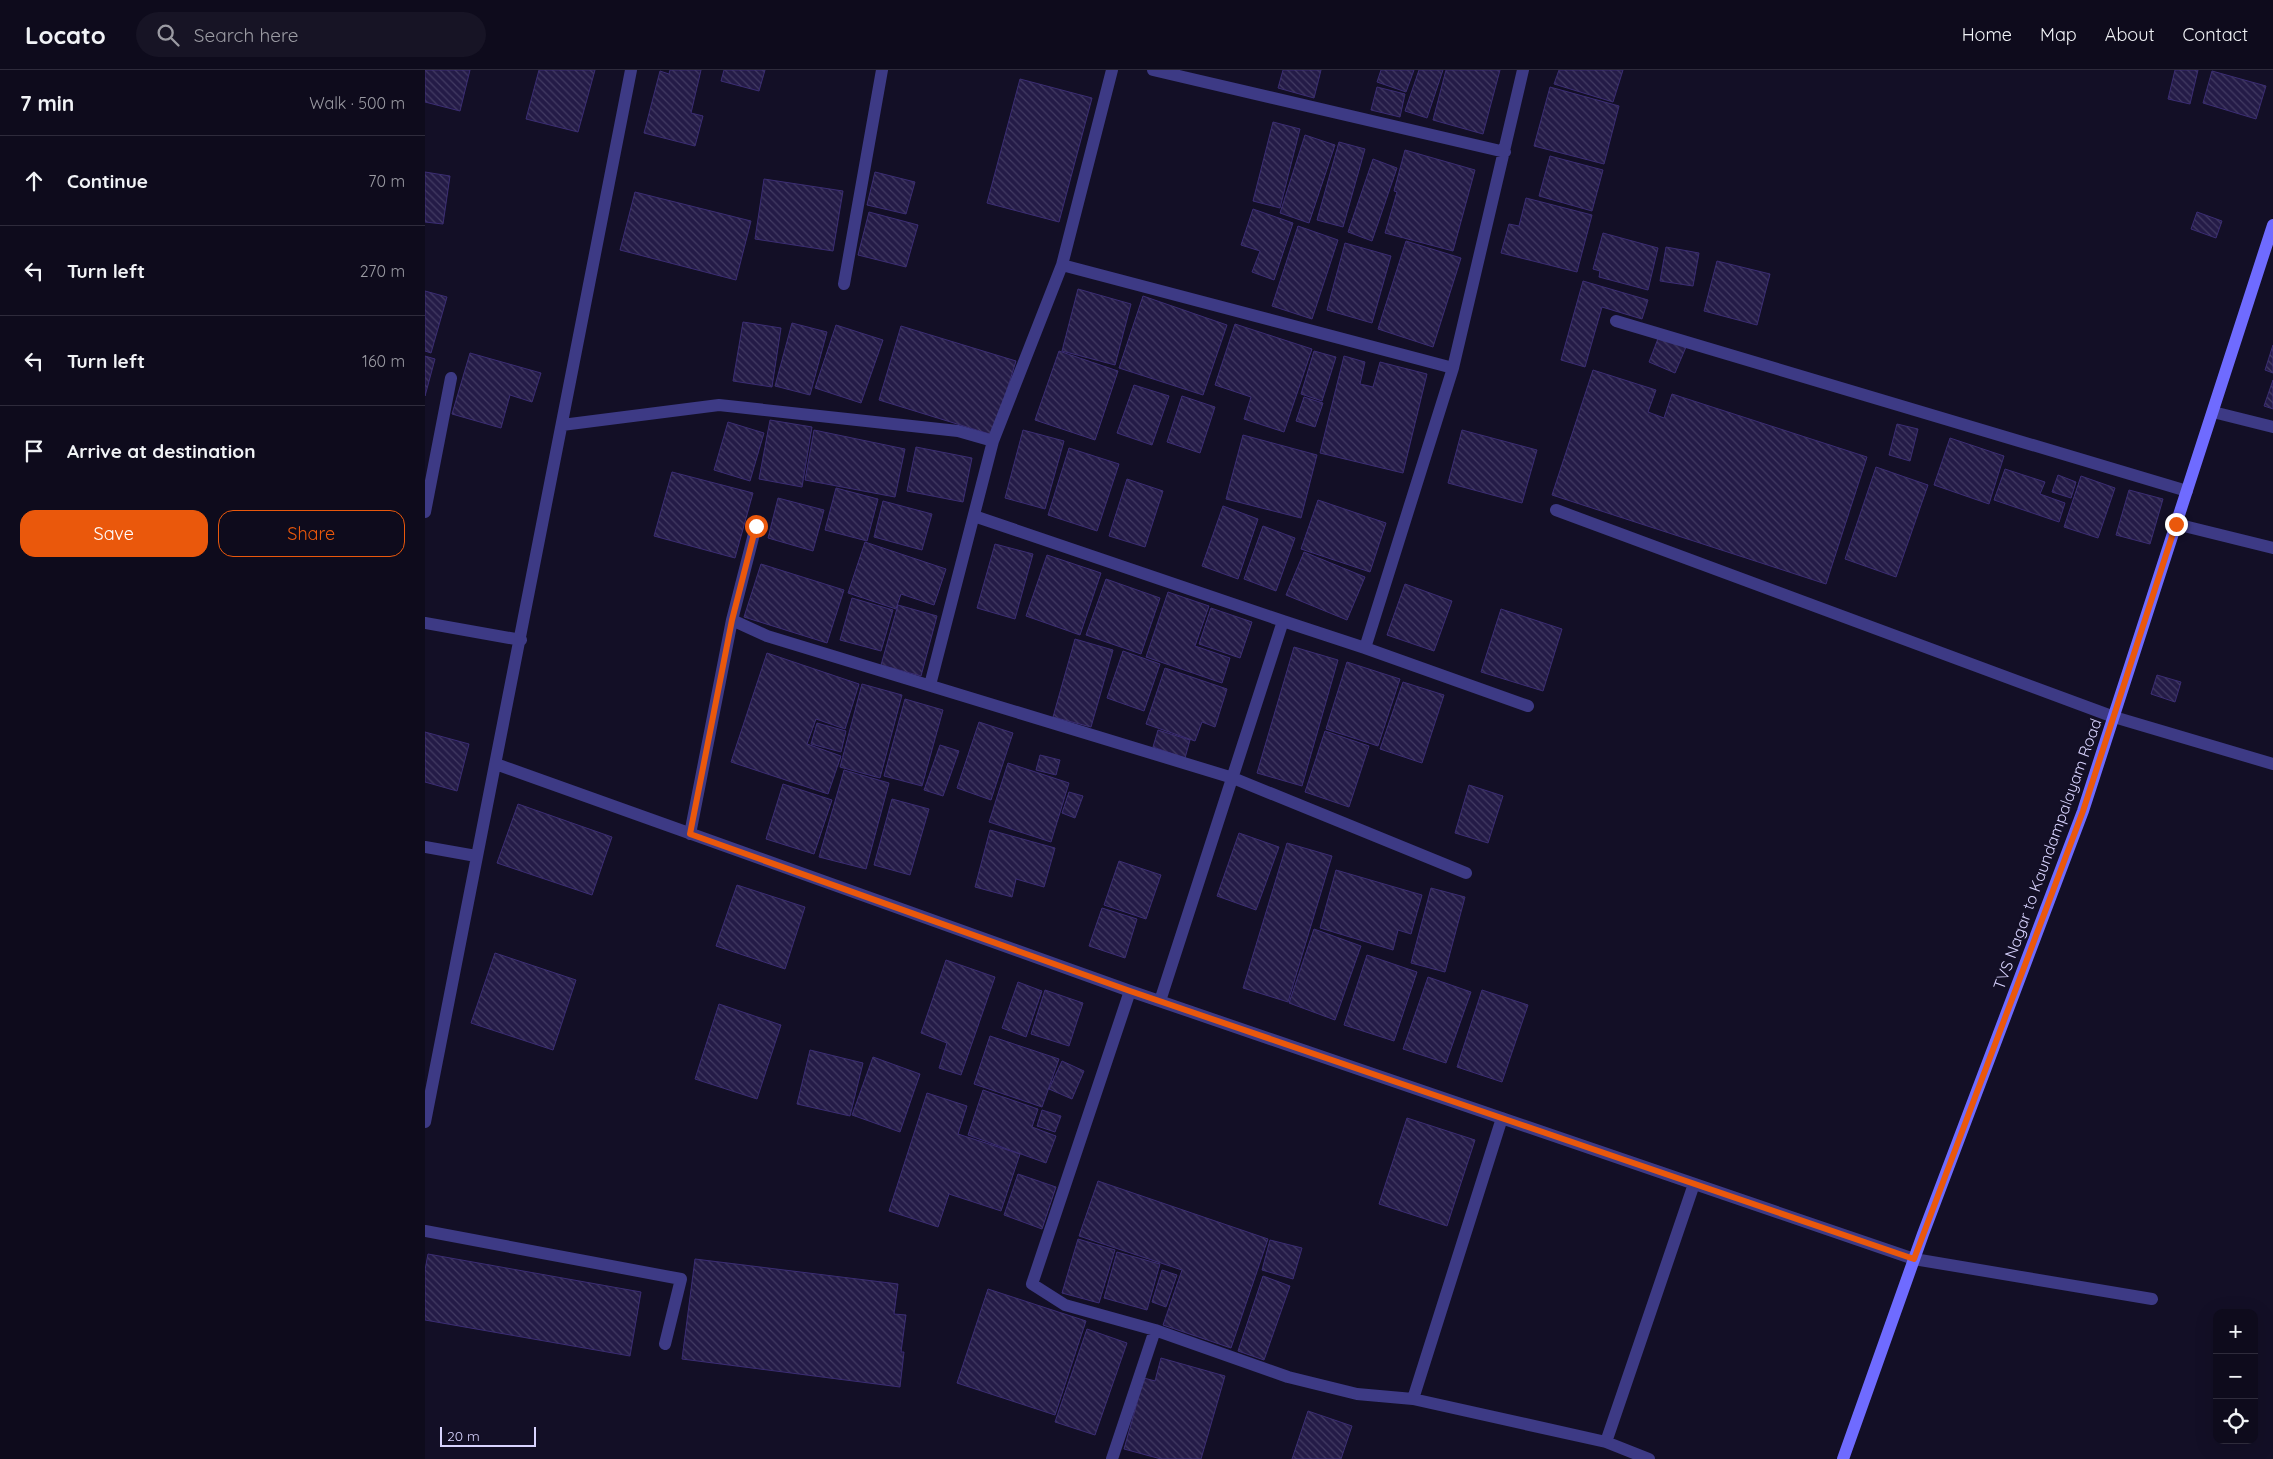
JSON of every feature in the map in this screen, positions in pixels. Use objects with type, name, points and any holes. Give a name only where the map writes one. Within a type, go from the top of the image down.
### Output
[{"type":"street","points":[[425,1122],[475,856],[521,640],[631,70]]},
{"type":"street","points":[[844,284],[881,70]]},
{"type":"street","points":[[930,685],[993,441],[1061,265],[1112,70]]},
{"type":"street","points":[[1153,70],[1505,152]]},
{"type":"street","points":[[1365,648],[1453,368],[1523,70]]},
{"type":"street","name":"TVS Nagar to Kaundampalayam Road","points":[[1843,1459],[1914,1259],[2083,811],[2273,225]]},
{"type":"street","points":[[1061,265],[1453,368]]},
{"type":"street","points":[[1616,321],[2187,491]]},
{"type":"street","points":[[425,512],[451,378]]},
{"type":"street","points":[[562,425],[719,405],[958,431],[993,441]]},
{"type":"street","points":[[2213,412],[2273,427]]},
{"type":"street","points":[[1556,510],[2114,717],[2273,764]]},
{"type":"street","points":[[974,516],[1365,648],[1528,706]]},
{"type":"street","points":[[2176,524],[2273,548]]},
{"type":"street","points":[[690,834],[732,620],[756,526]]},
{"type":"street","points":[[732,620],[767,636],[1233,778],[1466,874]]},
{"type":"street","points":[[1161,1001],[1283,621]]},
{"type":"street","points":[[425,623],[521,640]]},
{"type":"street","points":[[496,764],[1130,991],[1914,1259],[2151,1299]]},
{"type":"street","points":[[425,847],[475,856]]},
{"type":"street","points":[[1130,991],[1032,1284],[1065,1304],[1155,1330],[1288,1377],[1357,1394],[1413,1399],[1606,1442],[1649,1459]]},
{"type":"street","points":[[425,1055],[438,1058]]},
{"type":"street","points":[[1413,1399],[1502,1118]]},
{"type":"street","points":[[1606,1442],[1694,1184]]},
{"type":"street","points":[[425,1231],[681,1279],[665,1344]]},
{"type":"street","points":[[1112,1459],[1155,1330]]},
{"type":"building","points":[[425,70],[470,70],[460,111],[425,102]]},
{"type":"building","points":[[539,70],[595,70],[578,132],[526,119]]},
{"type":"building","points":[[670,70],[701,70],[691,113],[703,116],[695,146],[644,133],[660,71],[669,74]]},
{"type":"building","points":[[724,70],[765,70],[759,91],[721,81]]},
{"type":"building","points":[[1283,70],[1321,70],[1314,98],[1278,88]]},
{"type":"building","points":[[1381,70],[1414,70],[1406,92],[1377,82]]},
{"type":"building","points":[[1419,70],[1443,70],[1427,118],[1405,111]]},
{"type":"building","points":[[1446,70],[1500,70],[1483,134],[1433,120]]},
{"type":"building","points":[[1559,70],[1623,70],[1613,102],[1554,84]]},
{"type":"building","points":[[2175,70],[2198,70],[2190,104],[2168,99]]},
{"type":"building","points":[[2212,71],[2266,86],[2256,119],[2203,103]]},
{"type":"building","points":[[1020,79],[1092,98],[1059,222],[987,203]]},
{"type":"building","points":[[1377,87],[1405,94],[1400,117],[1371,110]]},
{"type":"building","points":[[1550,87],[1619,106],[1604,164],[1534,146]]},
{"type":"building","points":[[1273,122],[1300,129],[1280,208],[1253,201]]},
{"type":"building","points":[[1305,135],[1335,145],[1309,223],[1280,213]]},
{"type":"building","points":[[1339,142],[1365,149],[1343,227],[1317,220]]},
{"type":"building","points":[[1405,150],[1475,170],[1453,251],[1385,233],[1397,192],[1394,191]]},
{"type":"building","points":[[1550,156],[1603,170],[1592,211],[1539,196]]},
{"type":"building","points":[[1373,159],[1397,168],[1372,241],[1348,232]]},
{"type":"building","points":[[425,172],[450,176],[443,224],[425,222]]},
{"type":"building","points":[[875,172],[915,182],[906,214],[867,205]]},
{"type":"building","points":[[764,179],[843,191],[833,251],[755,239]]},
{"type":"building","points":[[635,192],[751,221],[736,280],[620,250]]},
{"type":"building","points":[[1526,198],[1592,215],[1577,272],[1501,253],[1509,224],[1519,226]]},
{"type":"building","points":[[1253,209],[1293,223],[1274,280],[1252,272],[1260,251],[1241,245]]},
{"type":"building","points":[[869,212],[918,225],[906,267],[858,255]]},
{"type":"building","points":[[2197,212],[2222,221],[2216,238],[2191,229]]},
{"type":"building","points":[[1298,226],[1338,240],[1312,319],[1272,306]]},
{"type":"building","points":[[1603,233],[1658,248],[1648,290],[1599,277],[1600,271],[1593,269]]},
{"type":"building","points":[[1406,241],[1461,258],[1433,347],[1378,329]]},
{"type":"building","points":[[1345,243],[1391,256],[1372,323],[1327,310]]},
{"type":"building","points":[[1666,247],[1699,253],[1693,286],[1660,281]]},
{"type":"building","points":[[1717,261],[1770,274],[1757,325],[1704,311]]},
{"type":"building","points":[[1583,281],[1648,300],[1642,319],[1602,307],[1585,367],[1561,360]]},
{"type":"building","points":[[1078,289],[1131,304],[1115,365],[1062,351]]},
{"type":"building","points":[[425,291],[447,297],[431,353],[425,351]]},
{"type":"building","points":[[1143,296],[1227,325],[1203,395],[1119,368]]},
{"type":"building","points":[[743,322],[781,328],[772,387],[733,381]]},
{"type":"building","points":[[792,323],[827,332],[810,395],[775,386]]},
{"type":"building","points":[[1235,324],[1312,349],[1284,432],[1244,419],[1251,397],[1215,385]]},
{"type":"building","points":[[836,325],[883,340],[861,403],[815,388]]},
{"type":"building","points":[[901,326],[1016,361],[993,435],[879,400]]},
{"type":"building","points":[[1659,336],[1686,347],[1675,373],[1649,362]]},
{"type":"building","points":[[2273,345],[2273,373],[2265,370]]},
{"type":"building","points":[[1059,351],[1118,371],[1095,440],[1035,420]]},
{"type":"building","points":[[1314,351],[1336,357],[1322,401],[1301,394]]},
{"type":"building","points":[[470,353],[541,373],[532,402],[510,395],[501,428],[452,414]]},
{"type":"building","points":[[425,356],[435,359],[425,396]]},
{"type":"building","points":[[1344,356],[1365,362],[1360,384],[1373,387],[1380,362],[1427,374],[1403,473],[1320,453]]},
{"type":"building","points":[[1593,370],[1656,390],[1648,412],[1664,418],[1672,394],[1867,457],[1826,584],[1552,495]]},
{"type":"building","points":[[2273,380],[2273,409],[2264,406]]},
{"type":"building","points":[[1134,385],[1169,396],[1152,445],[1117,433]]},
{"type":"building","points":[[1182,396],[1215,407],[1200,453],[1167,442]]},
{"type":"building","points":[[1304,397],[1323,403],[1315,427],[1296,421]]},
{"type":"building","points":[[770,420],[812,427],[802,487],[759,479]]},
{"type":"building","points":[[728,422],[764,433],[750,481],[714,470]]},
{"type":"building","points":[[1897,424],[1918,429],[1910,461],[1889,455]]},
{"type":"building","points":[[814,430],[905,449],[895,497],[805,480]]},
{"type":"building","points":[[1023,430],[1064,441],[1045,509],[1005,498]]},
{"type":"building","points":[[1462,430],[1537,450],[1522,503],[1448,483]]},
{"type":"building","points":[[1243,435],[1317,455],[1301,518],[1226,499]]},
{"type":"building","points":[[1950,438],[2004,456],[1989,504],[1934,485]]},
{"type":"building","points":[[916,447],[972,458],[963,502],[907,491]]},
{"type":"building","points":[[1069,448],[1119,464],[1097,531],[1048,515]]},
{"type":"building","points":[[1876,467],[1928,485],[1896,577],[1845,559]]},
{"type":"building","points":[[2005,469],[2045,482],[2040,494],[2065,503],[2059,522],[1994,500]]},
{"type":"building","points":[[672,472],[753,493],[735,558],[654,536]]},
{"type":"building","points":[[2058,475],[2076,482],[2071,498],[2052,492]]},
{"type":"building","points":[[2081,476],[2115,488],[2098,538],[2064,527]]},
{"type":"building","points":[[1127,479],[1163,491],[1145,547],[1109,536]]},
{"type":"building","points":[[836,488],[878,499],[867,541],[825,530]]},
{"type":"building","points":[[2129,490],[2163,499],[2150,544],[2116,535]]},
{"type":"building","points":[[778,498],[824,510],[813,551],[768,538]]},
{"type":"building","points":[[1318,500],[1386,523],[1370,572],[1301,549]]},
{"type":"building","points":[[883,501],[932,514],[922,550],[874,537]]},
{"type":"building","points":[[1223,506],[1258,519],[1238,579],[1202,566]]},
{"type":"building","points":[[1263,526],[1295,538],[1276,591],[1244,579]]},
{"type":"building","points":[[865,542],[946,569],[934,605],[901,594],[896,609],[848,593]]},
{"type":"building","points":[[995,544],[1033,554],[1015,619],[977,608]]},
{"type":"building","points":[[1304,552],[1365,577],[1347,620],[1286,595]]},
{"type":"building","points":[[1047,555],[1101,573],[1080,635],[1026,616]]},
{"type":"building","points":[[761,564],[844,590],[827,643],[744,617]]},
{"type":"building","points":[[1106,579],[1160,598],[1141,654],[1086,635]]},
{"type":"building","points":[[1405,584],[1452,601],[1434,651],[1387,635]]},
{"type":"building","points":[[1168,592],[1209,606],[1195,646],[1230,658],[1222,683],[1146,657]]},
{"type":"building","points":[[852,598],[893,610],[881,651],[840,640]]},
{"type":"building","points":[[898,605],[937,616],[921,676],[881,665]]},
{"type":"building","points":[[1211,608],[1252,622],[1240,658],[1199,644]]},
{"type":"building","points":[[1501,609],[1562,629],[1543,691],[1481,672]]},
{"type":"building","points":[[1075,639],[1113,650],[1091,727],[1053,717]]},
{"type":"building","points":[[1294,647],[1338,660],[1302,786],[1257,773]]},
{"type":"building","points":[[1123,651],[1160,664],[1144,711],[1107,698]]},
{"type":"building","points":[[767,653],[859,684],[845,729],[816,719],[807,744],[841,756],[828,794],[731,762]]},
{"type":"building","points":[[1347,662],[1400,679],[1378,746],[1326,729]]},
{"type":"building","points":[[1165,668],[1227,689],[1215,727],[1202,722],[1195,741],[1146,724]]},
{"type":"building","points":[[2157,675],[2181,682],[2175,702],[2151,694]]},
{"type":"building","points":[[1403,682],[1444,695],[1422,763],[1380,749]]},
{"type":"building","points":[[862,684],[902,695],[880,778],[840,767]]},
{"type":"building","points":[[905,699],[943,710],[922,786],[884,776]]},
{"type":"building","points":[[979,722],[1013,733],[991,800],[957,788]]},
{"type":"building","points":[[817,723],[846,731],[841,752],[811,744]]},
{"type":"building","points":[[1158,730],[1190,740],[1185,758],[1153,747]]},
{"type":"building","points":[[1325,731],[1369,746],[1349,807],[1305,792]]},
{"type":"building","points":[[425,732],[469,744],[457,791],[425,782]]},
{"type":"building","points":[[940,745],[959,751],[943,796],[924,790]]},
{"type":"building","points":[[1040,755],[1060,760],[1056,775],[1036,770]]},
{"type":"building","points":[[1008,763],[1069,783],[1051,842],[989,822]]},
{"type":"building","points":[[844,770],[889,783],[866,869],[819,857]]},
{"type":"building","points":[[783,784],[832,800],[814,854],[766,839]]},
{"type":"building","points":[[1469,785],[1503,796],[1488,843],[1455,833]]},
{"type":"building","points":[[1069,792],[1083,796],[1075,818],[1062,813]]},
{"type":"building","points":[[892,799],[929,809],[910,875],[874,865]]},
{"type":"building","points":[[518,804],[612,837],[592,895],[497,863]]},
{"type":"building","points":[[990,830],[1055,848],[1044,887],[1016,879],[1012,897],[975,887]]},
{"type":"building","points":[[1239,833],[1279,847],[1256,910],[1217,896]]},
{"type":"building","points":[[1287,843],[1332,856],[1288,1002],[1243,988]]},
{"type":"building","points":[[1119,861],[1161,875],[1146,919],[1104,905]]},
{"type":"building","points":[[1336,870],[1422,895],[1411,934],[1398,930],[1393,950],[1320,928]]},
{"type":"building","points":[[737,885],[805,907],[785,969],[716,946]]},
{"type":"building","points":[[1431,888],[1465,897],[1445,972],[1411,963]]},
{"type":"building","points":[[1102,908],[1137,919],[1125,958],[1089,946]]},
{"type":"building","points":[[1314,929],[1361,946],[1335,1020],[1289,1003]]},
{"type":"building","points":[[495,953],[576,980],[553,1050],[471,1023]]},
{"type":"building","points":[[1367,955],[1417,972],[1394,1041],[1344,1025]]},
{"type":"building","points":[[946,960],[995,977],[961,1075],[939,1068],[947,1043],[921,1033]]},
{"type":"building","points":[[1428,977],[1471,992],[1446,1063],[1403,1049]]},
{"type":"building","points":[[1018,982],[1042,991],[1026,1037],[1002,1028]]},
{"type":"building","points":[[1045,990],[1083,1003],[1069,1046],[1031,1034]]},
{"type":"building","points":[[1482,990],[1528,1005],[1502,1082],[1457,1067]]},
{"type":"building","points":[[719,1004],[781,1025],[757,1099],[695,1079]]},
{"type":"building","points":[[990,1036],[1059,1059],[1042,1107],[974,1084]]},
{"type":"building","points":[[810,1050],[863,1063],[850,1116],[797,1104]]},
{"type":"building","points":[[873,1057],[920,1074],[900,1132],[852,1115]]},
{"type":"building","points":[[1062,1061],[1084,1071],[1072,1099],[1049,1089]]},
{"type":"building","points":[[983,1090],[1038,1109],[1032,1127],[1056,1136],[1046,1163],[968,1135]]},
{"type":"building","points":[[927,1093],[967,1106],[958,1134],[1020,1154],[1001,1211],[949,1194],[938,1227],[889,1211]]},
{"type":"building","points":[[1042,1110],[1061,1116],[1055,1132],[1037,1126]]},
{"type":"building","points":[[1407,1118],[1475,1140],[1447,1226],[1379,1204]]},
{"type":"building","points":[[1018,1174],[1056,1187],[1042,1229],[1004,1215]]},
{"type":"building","points":[[1098,1181],[1268,1239],[1231,1348],[1163,1325],[1182,1270],[1079,1236]]},
{"type":"building","points":[[1078,1239],[1115,1250],[1099,1303],[1062,1293]]},
{"type":"building","points":[[1270,1240],[1302,1248],[1293,1279],[1262,1270]]},
{"type":"building","points":[[1117,1252],[1160,1264],[1147,1310],[1104,1298]]},
{"type":"building","points":[[428,1254],[641,1292],[630,1356],[425,1320],[425,1270]]},
{"type":"building","points":[[695,1259],[898,1284],[894,1314],[906,1315],[901,1352],[904,1352],[900,1387],[682,1359]]},
{"type":"building","points":[[1162,1270],[1177,1275],[1166,1307],[1152,1302]]},
{"type":"building","points":[[1263,1276],[1290,1286],[1264,1360],[1238,1351]]},
{"type":"building","points":[[988,1289],[1086,1321],[1055,1415],[957,1383]]},
{"type":"building","points":[[1087,1329],[1127,1343],[1095,1435],[1055,1422]]},
{"type":"building","points":[[1161,1358],[1225,1376],[1201,1459],[1161,1459],[1124,1449],[1144,1378],[1155,1381]]},
{"type":"building","points":[[1308,1411],[1352,1426],[1341,1459],[1292,1459]]},
{"type":"route","points":[[756,526],[732,620],[690,834],[1130,991],[1914,1259],[2083,811],[2176,524]]}]
